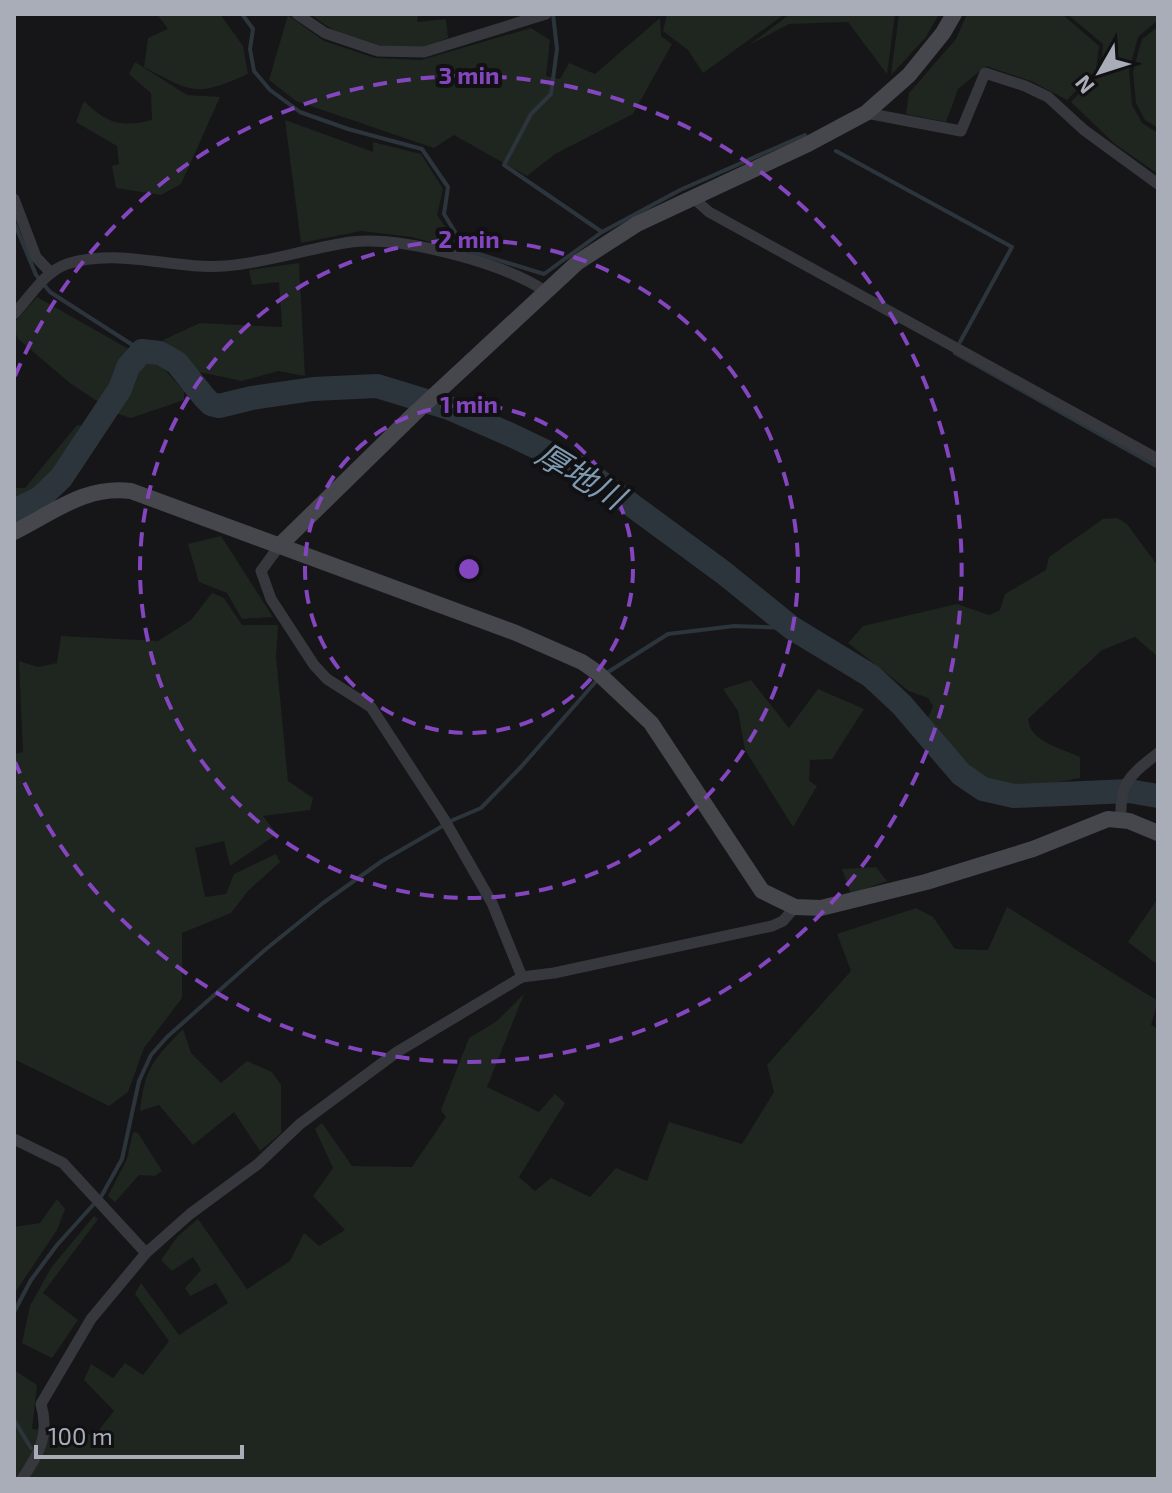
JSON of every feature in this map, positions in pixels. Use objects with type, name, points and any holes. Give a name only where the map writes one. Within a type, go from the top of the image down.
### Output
[{"type":"street","points":[[297,14],[325,33],[378,51],[424,52],[546,15]]},
{"type":"street","points":[[522,977],[492,903],[371,707],[327,679],[314,665],[271,599],[261,571],[280,545],[414,414],[545,291],[599,247],[692,197],[808,144],[866,113],[909,75],[943,33],[954,14]]},
{"type":"street","points":[[866,113],[961,131],[985,73],[1048,97],[1084,130],[1158,184]]},
{"type":"street","points":[[692,197],[709,212],[1158,459]]},
{"type":"street","points":[[14,199],[44,281]]},
{"type":"street","points":[[14,314],[44,281],[64,265],[90,259],[224,266],[356,242],[393,243],[491,266],[527,279],[545,291]]},
{"type":"street","points":[[14,532],[78,497],[115,489],[131,491],[516,633],[582,662],[651,723],[751,879],[762,891],[795,907],[821,908],[926,882],[1033,849],[1121,812]]},
{"type":"street","points":[[1121,812],[1127,780],[1158,753]]},
{"type":"street","points":[[1121,812],[1158,833]]},
{"type":"street","points":[[22,1479],[39,1453],[46,1422],[41,1404],[91,1319],[146,1253],[199,1207],[258,1164],[300,1124],[397,1052],[522,977],[554,973],[772,926],[783,921],[795,907]]},
{"type":"street","points":[[14,1139],[63,1163],[146,1253]]},
{"type":"shaded area","points":[[157,14],[220,14],[243,46],[248,74],[217,86],[195,89],[144,67],[148,38],[168,29]]},
{"type":"shaded area","points":[[311,14],[418,14],[417,22],[446,19],[448,38],[418,48],[375,46],[347,37]]},
{"type":"shaded area","points":[[667,14],[785,14],[703,73],[688,50],[663,31]]},
{"type":"shaded area","points":[[790,14],[895,14],[887,74],[848,22],[789,24],[749,45]]},
{"type":"shaded area","points":[[899,14],[939,14],[926,37],[891,75]]},
{"type":"shaded area","points":[[967,14],[1062,14],[1099,46],[1096,70],[1067,100],[1031,81],[986,66],[958,89],[946,122],[906,114],[909,93],[956,39]]},
{"type":"shaded area","points":[[1067,14],[1158,14],[1158,20],[1138,37],[1129,71],[1132,105],[1142,123],[1158,133],[1158,174],[1115,144],[1071,102],[1101,71],[1103,44]]},
{"type":"shaded area","points":[[288,15],[324,41],[375,58],[421,60],[531,28],[550,40],[546,76],[560,79],[569,63],[595,74],[660,18],[661,36],[672,44],[633,114],[555,154],[527,176],[454,135],[434,148],[296,101],[269,80]]},
{"type":"shaded area","points":[[1158,27],[1158,128],[1145,120],[1136,103],[1133,71],[1142,39]]},
{"type":"shaded area","points":[[135,62],[187,95],[220,97],[181,184],[161,195],[116,188],[112,166],[119,164],[117,146],[76,122],[84,101],[115,122],[131,124],[152,120],[151,93],[129,74]]},
{"type":"shaded area","points":[[285,120],[373,152],[373,142],[421,154],[443,189],[437,215],[462,251],[412,237],[361,231],[301,243]]},
{"type":"shaded area","points":[[299,263],[305,376],[278,371],[242,381],[199,372],[163,340],[200,323],[282,327],[279,282],[252,285],[249,270]]},
{"type":"shaded area","points":[[37,297],[164,369],[184,391],[184,400],[131,418],[115,413],[70,383],[17,338],[14,323]]},
{"type":"shaded area","points":[[77,425],[85,426],[67,462],[36,494],[14,505],[14,488],[25,488]]},
{"type":"shaded area","points":[[1117,518],[1127,524],[1158,566],[1158,657],[1135,637],[1102,650],[1028,719],[1030,727],[1040,739],[1080,757],[1080,778],[1021,788],[993,785],[980,779],[955,759],[927,720],[933,706],[928,698],[909,691],[848,643],[863,626],[957,604],[989,615],[1000,610],[1005,594],[1046,570],[1049,557],[1103,519]]},
{"type":"shaded area","points":[[221,536],[273,617],[242,619],[227,593],[199,582],[188,544]]},
{"type":"shaded area","points":[[212,593],[224,598],[242,625],[278,625],[276,656],[288,781],[313,798],[310,810],[263,816],[277,834],[230,866],[224,841],[195,848],[205,897],[226,894],[234,874],[276,854],[280,862],[248,891],[231,913],[182,933],[182,998],[144,1048],[128,1092],[109,1106],[14,1059],[14,754],[23,752],[19,661],[38,667],[57,663],[61,636],[158,641],[191,620]]},
{"type":"shaded area","points":[[751,680],[789,728],[818,689],[864,709],[832,759],[810,760],[809,781],[817,786],[793,827],[745,750],[738,711],[723,689]]},
{"type":"shaded area","points":[[876,867],[887,881],[851,894],[842,869]]},
{"type":"shaded area","points":[[1158,898],[1158,965],[1128,942]]},
{"type":"shaded area","points":[[1007,907],[1158,1001],[1151,1025],[1158,1029],[1158,1479],[14,1479],[14,1370],[37,1385],[32,1429],[95,1435],[114,1411],[84,1380],[91,1364],[113,1378],[125,1363],[143,1375],[169,1341],[135,1294],[141,1283],[179,1335],[228,1303],[216,1283],[190,1296],[185,1288],[201,1270],[193,1257],[172,1271],[161,1260],[178,1236],[198,1219],[247,1289],[290,1261],[304,1233],[319,1246],[345,1230],[313,1196],[333,1168],[315,1129],[322,1123],[352,1166],[412,1167],[446,1117],[441,1110],[469,1038],[497,1021],[524,994],[487,1087],[539,1112],[555,1094],[565,1103],[519,1177],[535,1191],[551,1178],[590,1197],[616,1168],[647,1181],[669,1122],[742,1144],[774,1092],[767,1065],[851,971],[837,934],[916,908],[933,917],[955,949],[988,950]]},
{"type":"shaded area","points":[[183,1029],[191,1053],[221,1083],[247,1061],[272,1072],[281,1085],[281,1133],[260,1151],[234,1112],[193,1145],[159,1105],[140,1111],[152,1065]]},
{"type":"shaded area","points":[[133,1132],[138,1133],[162,1171],[155,1176],[139,1175],[115,1202],[108,1196],[127,1159]]},
{"type":"shaded area","points":[[57,1199],[65,1209],[57,1230],[14,1294],[14,1227],[40,1223]]},
{"type":"shaded area","points":[[94,1216],[98,1219],[43,1293],[78,1320],[52,1358],[22,1343],[30,1306],[51,1268]]},
{"type":"waterway","points":[[242,14],[253,29],[250,49],[254,71],[270,90],[300,112],[422,149],[448,187],[444,214],[466,250],[544,274],[602,232]]},
{"type":"waterway","points":[[553,14],[557,49],[551,94],[531,114],[504,165],[602,232],[680,190],[805,135]]},
{"type":"waterway","points":[[836,151],[1012,247],[960,342]]},
{"type":"waterway","points":[[14,222],[36,275],[50,292],[142,351]]},
{"type":"waterway","name":"厚地川","points":[[14,511],[40,498],[61,478],[120,389],[128,367],[142,351],[160,353],[177,363],[204,397],[211,404],[219,406],[313,389],[377,386],[449,408],[584,470],[724,573],[792,628],[871,676],[902,705],[961,774],[983,789],[1014,796],[1129,791],[1158,796]]},
{"type":"waterway","points":[[955,353],[1158,467]]},
{"type":"waterway","points":[[605,674],[668,634],[734,626],[792,628]]},
{"type":"waterway","points":[[14,1312],[31,1280],[57,1245],[102,1195],[122,1159],[139,1081],[151,1055],[167,1037],[323,903],[382,861],[453,820],[481,808],[598,679]]},
{"type":"waterway","points":[[14,1420],[31,1448]]}]
